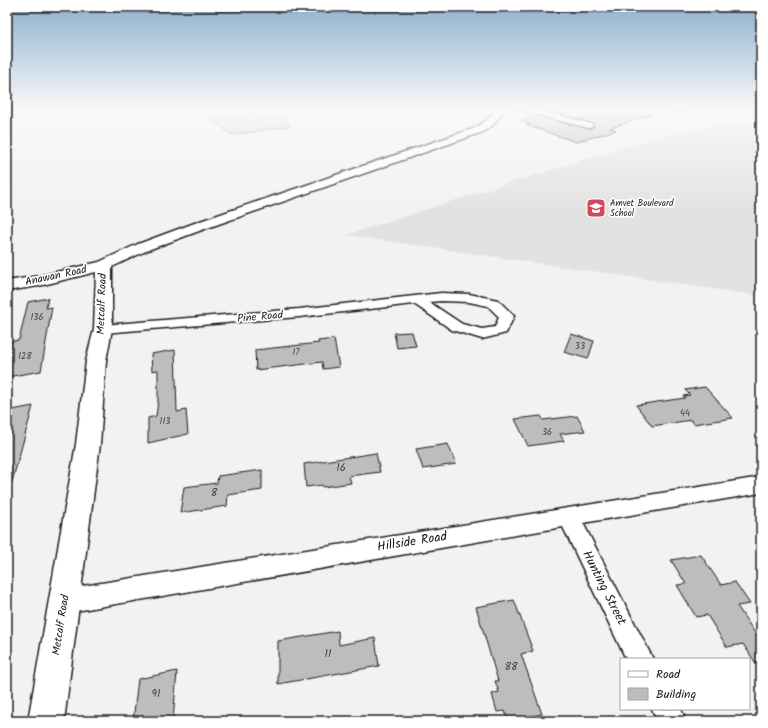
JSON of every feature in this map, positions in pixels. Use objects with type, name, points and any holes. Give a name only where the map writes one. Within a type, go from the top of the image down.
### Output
[{"type":"street","name":"Metcalf Road","points":[[46,721],[88,444],[96,361],[103,329],[104,265],[143,247],[205,224],[441,143]]},
{"type":"street","name":"Anawan Road","points":[[7,286],[39,281],[104,265]]},
{"type":"street","name":"Pine Road","points":[[103,329],[299,313],[441,297],[470,298],[493,303],[507,316],[501,330],[482,334],[457,327],[434,313],[417,300]]},
{"type":"street","name":"Hillside Road","points":[[64,601],[761,484]]},
{"type":"street","name":"Hunting Street","points":[[568,516],[639,658]]},
{"type":"street","points":[[666,710],[672,721]]},
{"type":"shaded area","name":"Amvet Boulevard School","points":[[639,143],[761,143],[761,296],[346,235]]},
{"type":"building","points":[[48,298],[46,308],[52,307],[41,371],[7,377],[7,342],[19,340],[28,302]]},
{"type":"building","points":[[412,332],[416,346],[397,348],[394,333]]},
{"type":"building","points":[[571,334],[594,341],[588,359],[564,352]]},
{"type":"building","points":[[334,339],[339,367],[323,369],[322,362],[256,370],[255,350],[319,343],[318,341]]},
{"type":"building","points":[[175,350],[177,412],[186,410],[188,434],[148,443],[148,418],[156,416],[158,401],[158,370],[152,371],[151,354]]},
{"type":"building","points":[[705,387],[733,418],[694,424],[691,420],[652,426],[636,405],[685,398],[683,396],[690,395],[685,390]]},
{"type":"building","points":[[33,406],[12,482],[7,481],[7,411]]},
{"type":"building","points":[[541,416],[543,420],[577,416],[585,431],[560,434],[564,441],[528,446],[515,419]]},
{"type":"building","points":[[448,444],[456,464],[423,469],[416,449]]},
{"type":"building","points":[[376,453],[380,472],[349,476],[351,483],[323,487],[322,485],[306,487],[304,464]]},
{"type":"building","points":[[262,470],[262,490],[228,495],[227,506],[180,513],[184,487],[217,483],[218,476]]},
{"type":"building","points":[[701,555],[721,585],[735,582],[750,604],[737,606],[761,642],[761,671],[743,644],[727,647],[707,615],[696,617],[677,585],[686,584],[671,560]]},
{"type":"building","points":[[514,600],[533,651],[521,654],[542,714],[508,721],[505,711],[497,712],[492,694],[499,692],[495,681],[498,681],[476,607]]},
{"type":"building","points":[[338,631],[339,645],[375,638],[379,666],[278,684],[278,641]]},
{"type":"building","points":[[177,671],[173,721],[133,721],[138,679]]},
{"type":"place","name":"Amvet Boulevard School","points":[[596,208]]}]
